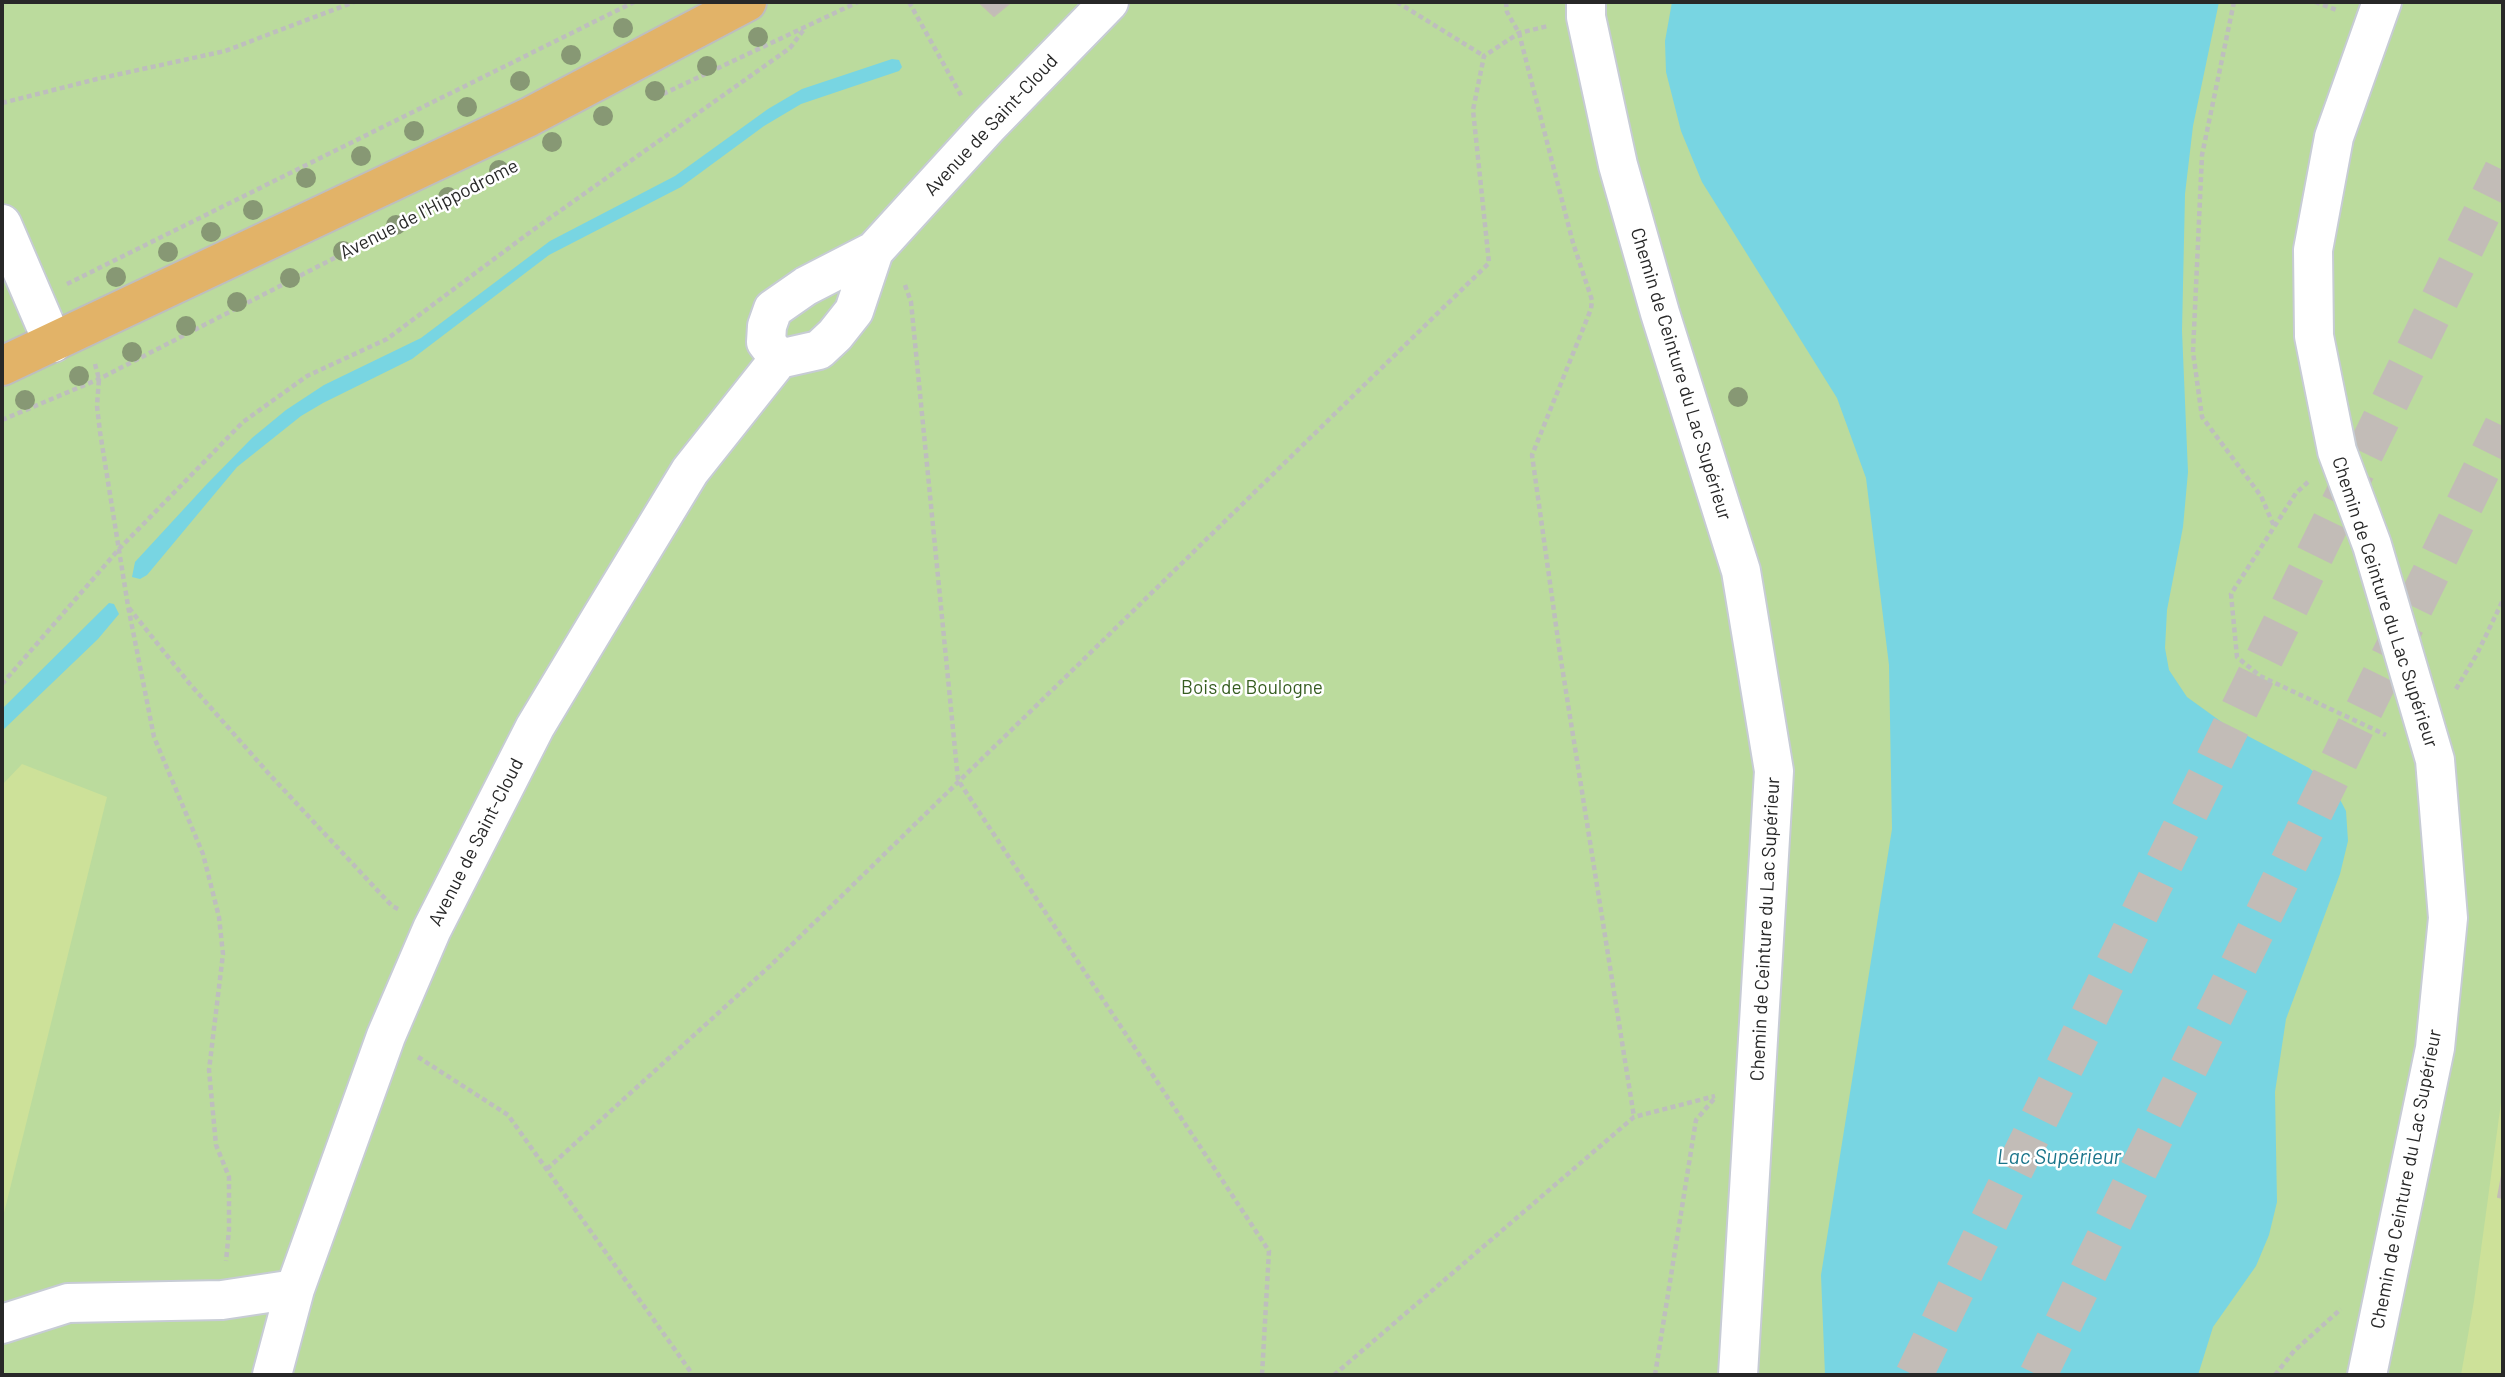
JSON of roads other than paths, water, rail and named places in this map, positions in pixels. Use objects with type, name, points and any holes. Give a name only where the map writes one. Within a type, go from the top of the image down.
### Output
[{"type":"main road","name":"Avenue de l'Hippodrome","points":[[2,366],[529,117],[747,2]]},
{"type":"street","name":"Avenue de Saint-Cloud","points":[[779,359],[766,342],[767,326],[773,310],[806,286],[881,243],[989,125],[1109,2]]},
{"type":"street","name":"Chemin de Ceinture du Lac Supérieur","points":[[2367,1375],[2434,1048],[2448,918],[2435,760],[2372,545],[2337,451],[2314,336],[2312,250],[2334,136],[2382,2]]},
{"type":"street","name":"Chemin de Ceinture du Lac Supérieur","points":[[1586,10],[1618,165],[1660,313],[1741,570],[1774,771],[1738,1375]]},
{"type":"street","points":[[4,234],[34,301],[70,335]]},
{"type":"street","name":"Avenue de Saint-Cloud","points":[[272,1375],[295,1289],[386,1036],[432,929],[535,727],[690,471],[779,359],[819,350],[835,335],[854,311],[881,243]]},
{"type":"street","points":[[2,1324],[68,1303],[222,1300],[295,1289]]},
{"type":"water","name":"Lac Supérieur","points":[[1672,2],[2219,2],[2193,126],[2185,194],[2182,331],[2188,472],[2183,527],[2167,610],[2165,648],[2169,670],[2187,697],[2223,723],[2309,768],[2335,790],[2346,811],[2348,841],[2340,874],[2286,1019],[2275,1092],[2277,1202],[2269,1235],[2256,1266],[2213,1327],[2198,1375],[1825,1375],[1821,1275],[1892,829],[1889,665],[1866,478],[1837,398],[1702,182],[1681,131],[1666,72],[1665,41]]},
{"type":"water","points":[[892,59],[899,60],[902,67],[899,71],[801,104],[764,126],[681,187],[549,255],[412,359],[301,416],[237,467],[147,575],[140,579],[132,577],[135,562],[206,485],[252,438],[286,410],[324,385],[421,338],[550,241],[675,176],[768,109],[802,89]]},
{"type":"water","points":[[109,603],[114,604],[119,614],[98,639],[2,731],[2,709]]},
{"type":"tunnel","points":[[1914,1375],[2503,170]]},
{"type":"tunnel","points":[[2038,1375],[2503,426]]},
{"type":"park label","name":"Bois de Boulogne","points":[[1252,688]]}]
